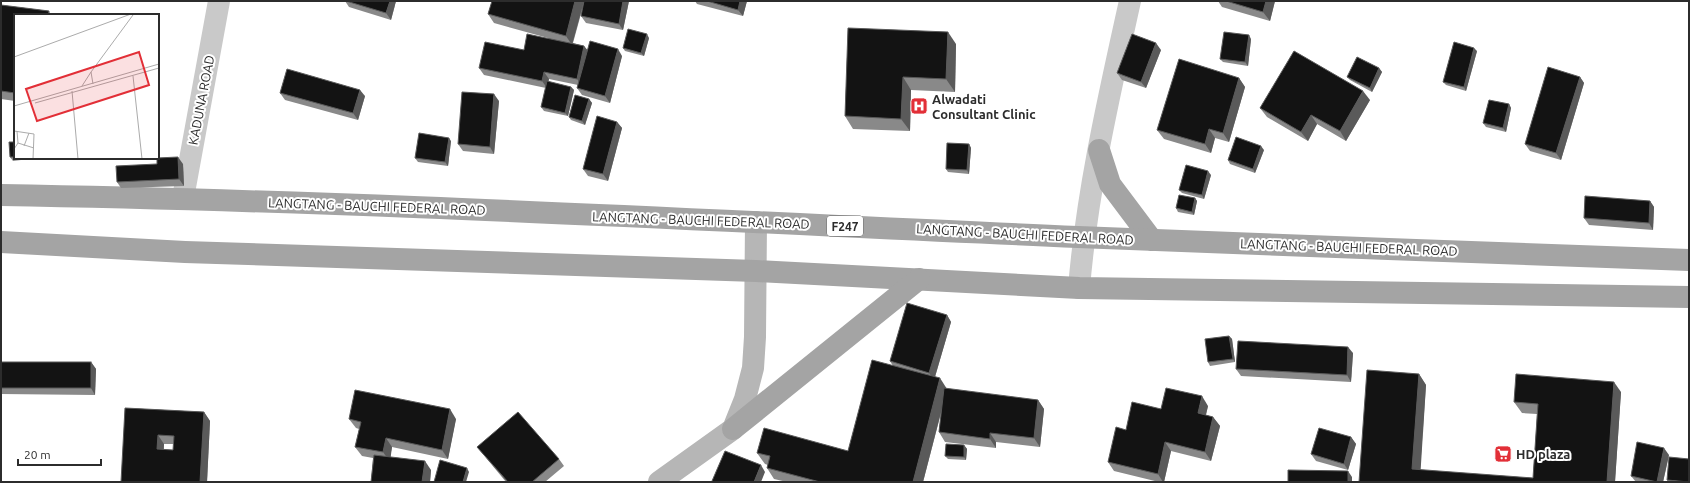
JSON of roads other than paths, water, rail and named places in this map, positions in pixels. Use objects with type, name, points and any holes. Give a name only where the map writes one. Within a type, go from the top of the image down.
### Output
[{"type":"main road","points":[[1099,150],[1110,184],[1152,240]]},
{"type":"main road","name":"LANGTANG - BAUCHI FEDERAL ROAD","points":[[1,195],[183,198],[1152,240],[1689,260]]},
{"type":"main road","points":[[1,242],[185,252],[756,271],[1079,288],[1689,297]]},
{"type":"main road","points":[[733,428],[919,279]]},
{"type":"street","name":"KADUNA ROAD","points":[[183,198],[219,1]]},
{"type":"street","points":[[1079,288],[1083,237],[1099,150],[1130,1]]},
{"type":"street","points":[[659,482],[733,428],[746,399],[752,368],[755,338],[756,222]]},
{"type":"place","name":"Alwadati Consultant Clinic","points":[[919,106]]},
{"type":"place","name":"HD plaza","points":[[1503,454]]}]
